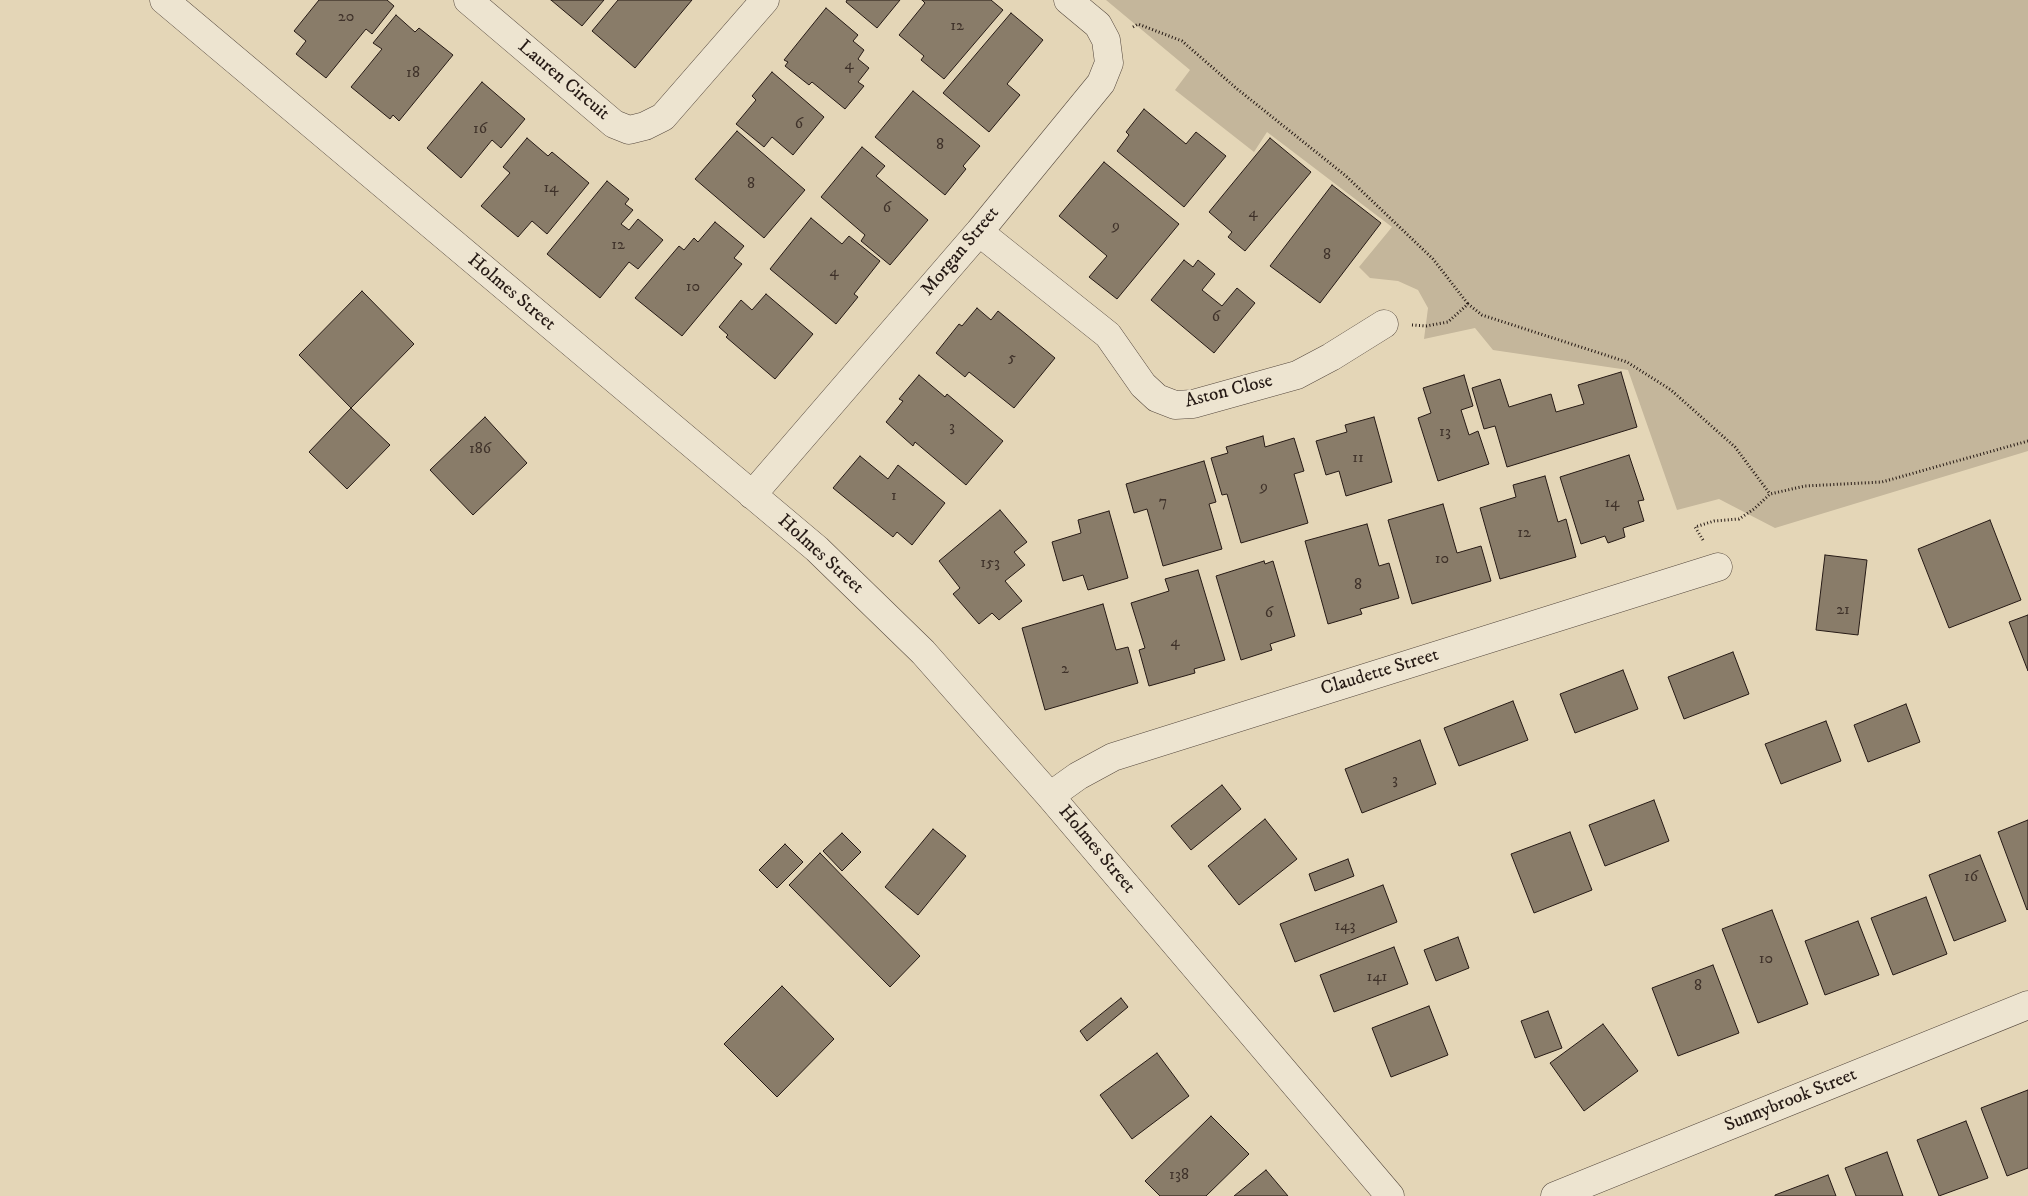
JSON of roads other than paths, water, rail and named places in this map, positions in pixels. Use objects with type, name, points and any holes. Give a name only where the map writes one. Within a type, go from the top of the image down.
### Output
[{"type":"street","name":"Holmes Street","points":[[164,0],[817,549],[923,652],[1050,796],[1390,1196]]},
{"type":"street","name":"Lauren Circuit","points":[[468,0],[614,124],[629,130],[645,126],[664,117],[765,0]]},
{"type":"street","name":"Morgan Street","points":[[752,495],[979,232],[1101,83],[1109,63],[1106,40],[1098,25],[1068,0]]},
{"type":"street","name":"Aston Close","points":[[979,232],[1108,335],[1143,385],[1157,398],[1174,405],[1193,404],[1298,375],[1384,324]]},
{"type":"street","name":"Claudette Street","points":[[1050,796],[1078,776],[1113,757],[1718,567]]},
{"type":"street","name":"Sunnybrook Street","points":[[1555,1196],[2028,1005]]}]
